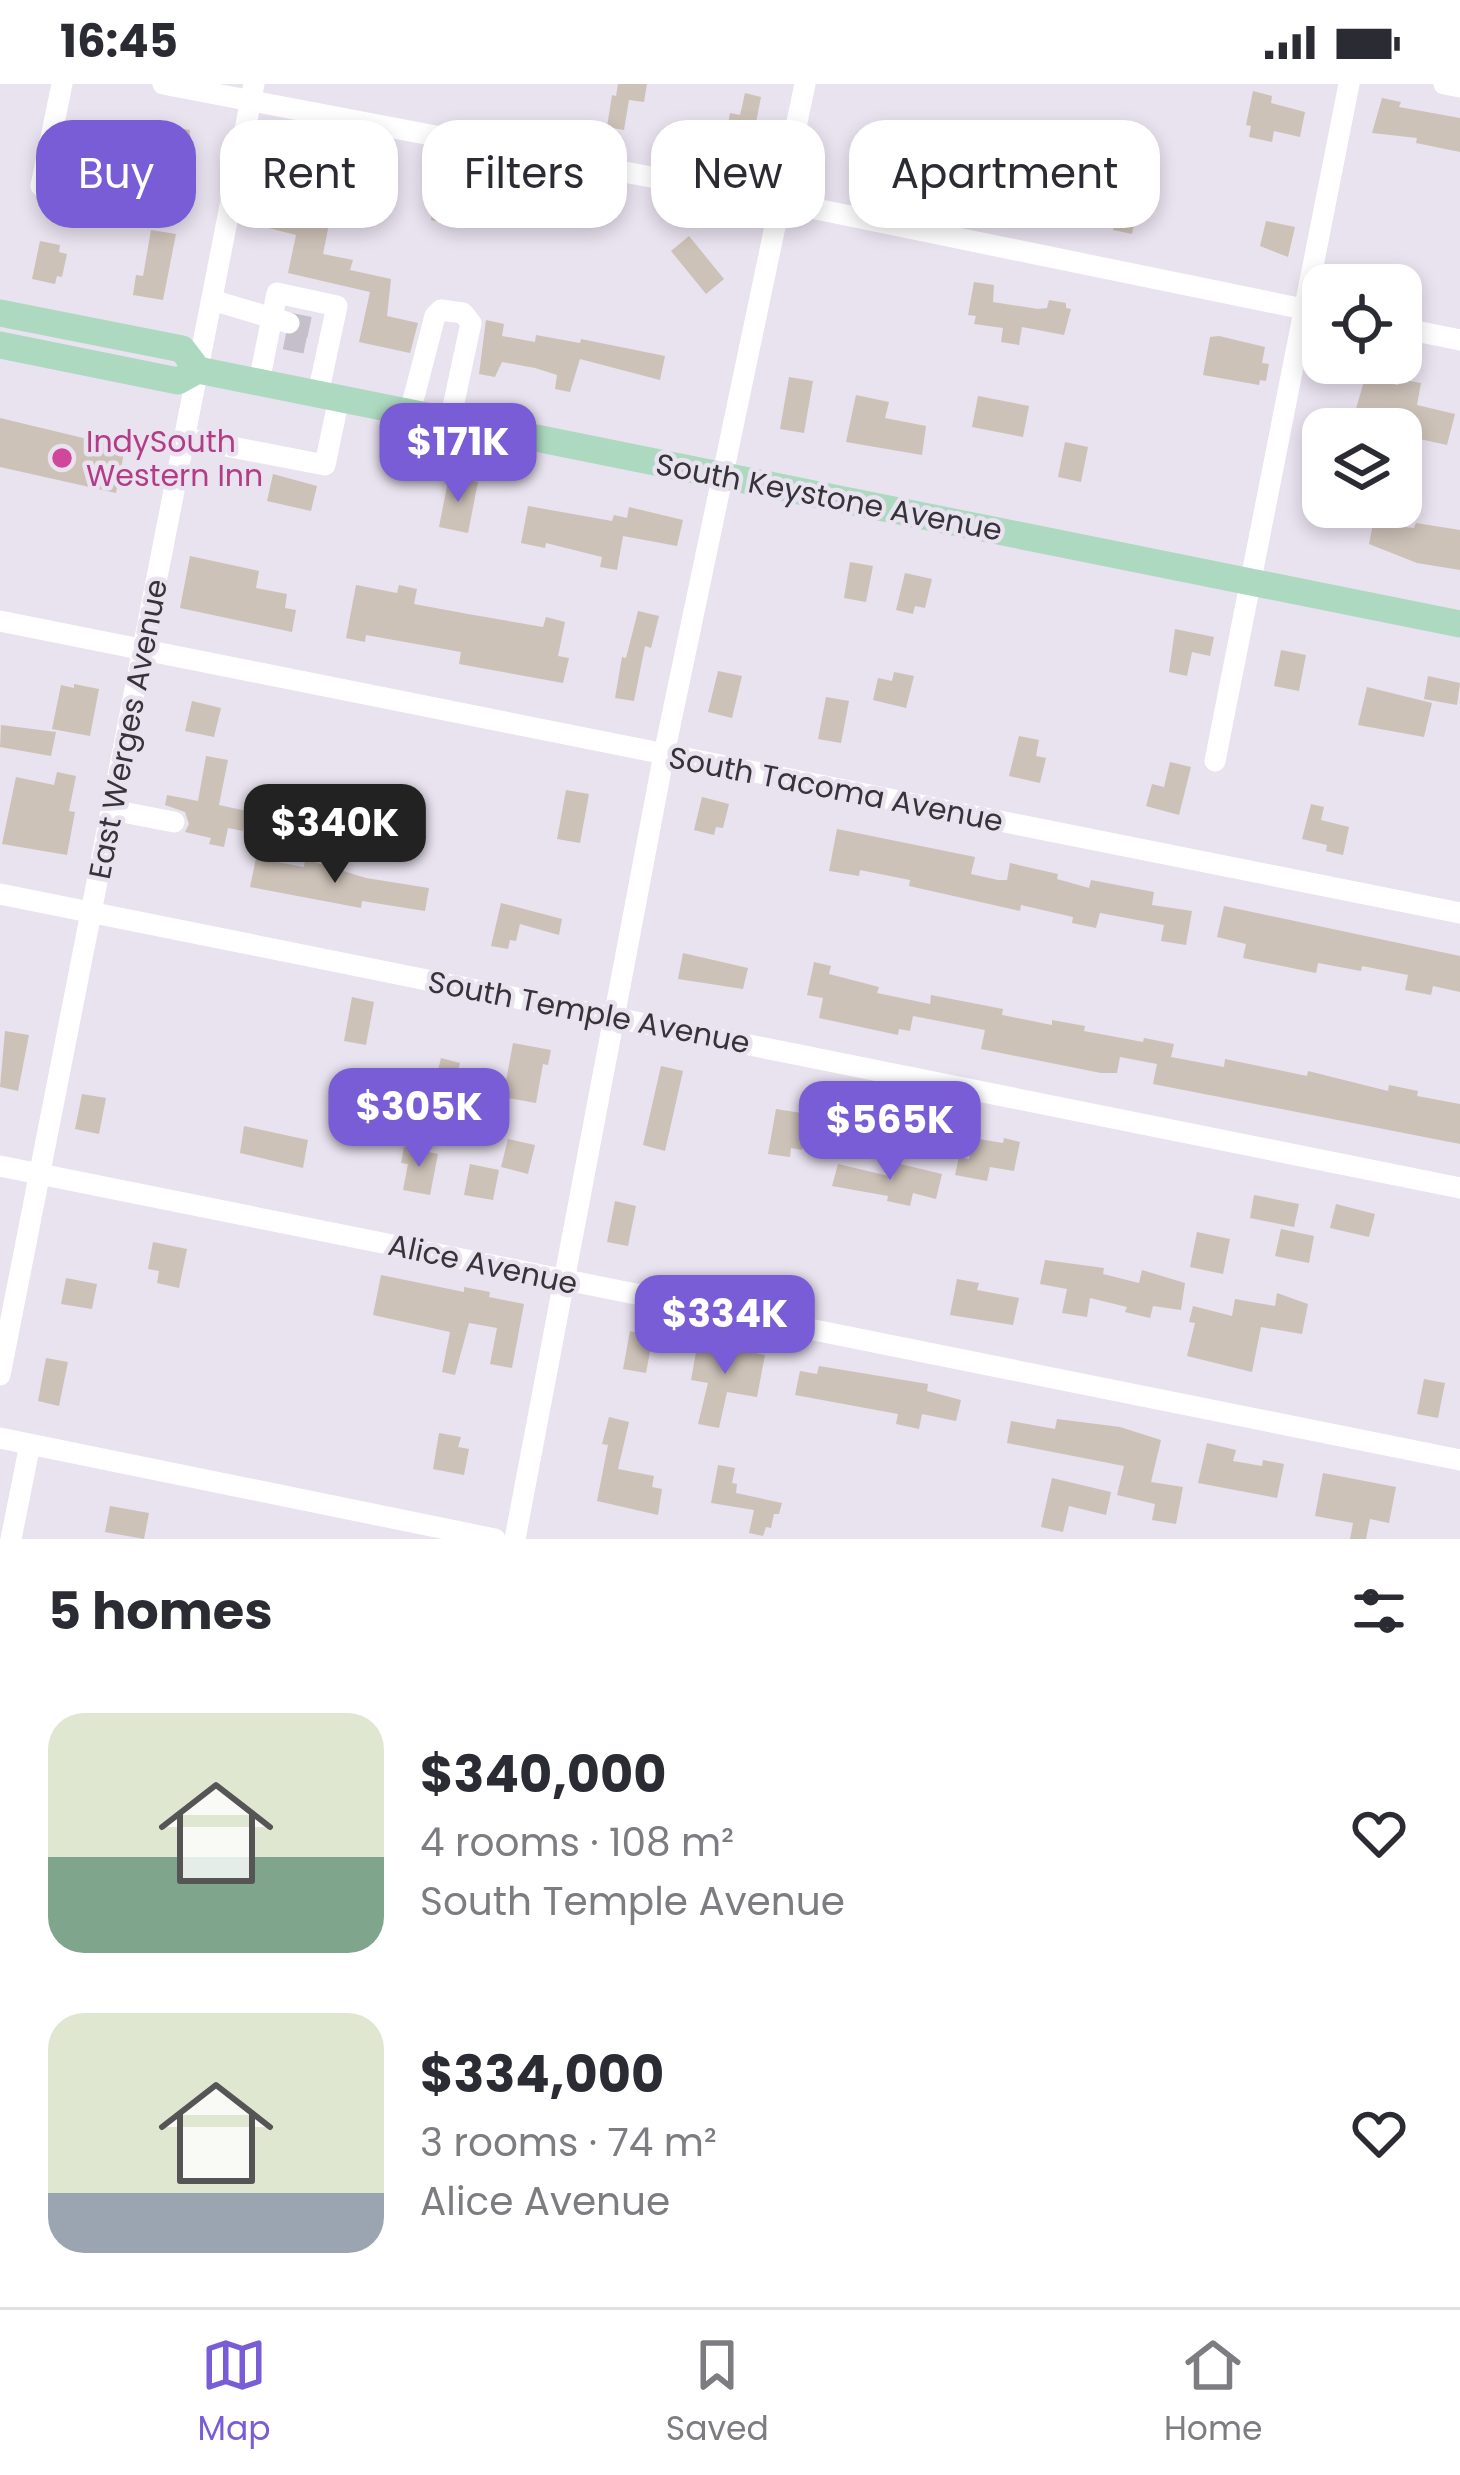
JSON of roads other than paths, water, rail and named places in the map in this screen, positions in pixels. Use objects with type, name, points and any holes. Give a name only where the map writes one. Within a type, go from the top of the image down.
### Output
[{"type":"main road","name":"South Keystone Avenue","points":[[0,313],[182,349],[198,370]]},
{"type":"main road","name":"South Keystone Avenue","points":[[0,345],[178,381],[198,370],[1460,624]]},
{"type":"street","points":[[55,120],[62,84]]},
{"type":"street","points":[[163,84],[253,92],[651,175]]},
{"type":"street","points":[[798,120],[805,84]]},
{"type":"street","points":[[1322,264],[1349,84]]},
{"type":"street","points":[[1444,84],[1460,87]]},
{"type":"street","name":"East Werges Avenue","points":[[0,1375],[253,92]]},
{"type":"street","points":[[825,211],[1302,308]]},
{"type":"street","points":[[515,1539],[664,754],[776,228]]},
{"type":"street","points":[[185,438],[325,465],[329,396],[321,338],[337,306],[277,293],[278,330],[259,382]]},
{"type":"street","points":[[212,300],[278,330]]},
{"type":"street","points":[[410,412],[435,316],[441,310],[464,313],[471,323],[450,421]]},
{"type":"street","points":[[1422,332],[1460,340]]},
{"type":"street","points":[[1215,761],[1302,367]]},
{"type":"street","name":"South Tacoma Avenue","points":[[0,621],[1460,914]]},
{"type":"street","points":[[112,810],[174,822]]},
{"type":"street","name":"South Temple Avenue","points":[[0,894],[1460,1187]]},
{"type":"street","name":"Alice Avenue","points":[[0,1166],[1460,1460]]},
{"type":"street","points":[[0,1438],[495,1539]]},
{"type":"street","points":[[10,1539],[30,1444]]},
{"type":"tunnel","points":[[289,323],[313,328]]},
{"type":"tunnel","points":[[285,339],[309,344]]},
{"type":"place","name":"IndySouth Western Inn","points":[[62,458]]}]
